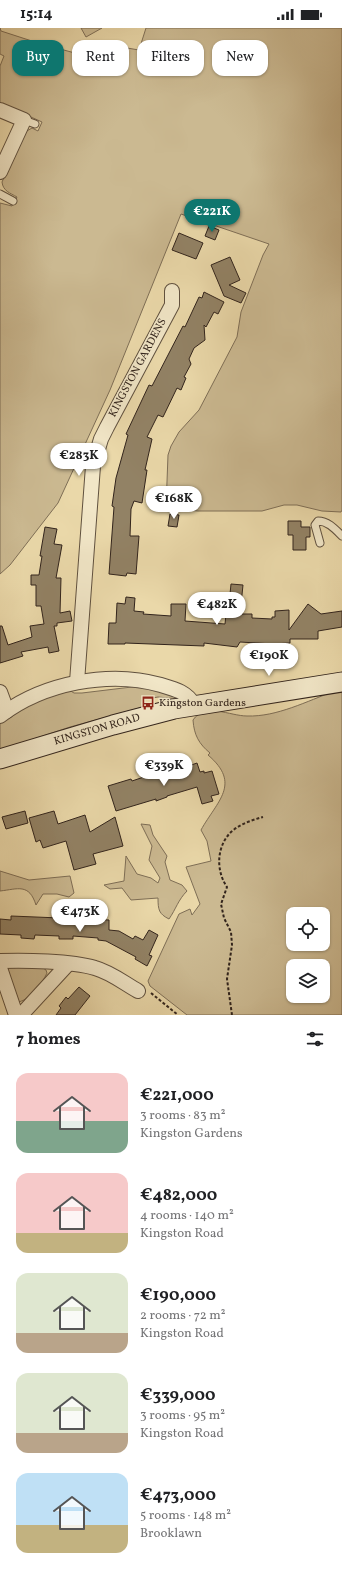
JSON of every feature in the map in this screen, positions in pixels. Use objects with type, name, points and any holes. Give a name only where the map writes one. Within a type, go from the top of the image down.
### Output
[{"type":"main road","name":"KINGSTON ROAD","points":[[0,759],[113,725],[194,705],[342,682]]},
{"type":"street","points":[[0,110],[30,122],[0,172]]},
{"type":"street","name":"KINGSTON GARDENS","points":[[77,682],[93,466],[101,439],[107,426],[172,305],[172,291]]},
{"type":"street","points":[[0,692],[3,713],[39,694],[77,682],[137,679],[168,687],[183,693],[189,697],[194,705]]},
{"type":"street","points":[[0,961],[68,964],[95,968],[107,973],[138,991]]},
{"type":"street","points":[[21,1015],[68,964]]},
{"type":"street","points":[[0,968],[16,1015]]},
{"type":"lane","points":[[0,194],[13,201]]},
{"type":"lane","points":[[320,543],[315,525],[318,521],[324,521],[342,536]]},
{"type":"path","points":[[232,1015],[227,979],[232,945],[231,932],[224,918],[220,904],[227,887],[219,872],[219,858],[224,842],[231,832],[249,821],[263,817]]},
{"type":"path","points":[[138,991],[144,989],[149,991],[178,1015]]},
{"type":"shaded area","points":[[0,28],[1,31],[29,40],[12,40],[12,76],[64,76],[64,50],[72,52],[72,76],[129,76],[129,48],[137,50],[137,76],[204,76],[204,40],[142,40],[146,28],[342,28],[341,512],[322,511],[297,505],[284,505],[262,511],[198,511],[166,508],[168,455],[171,446],[179,432],[199,410],[237,337],[241,312],[263,255],[269,244],[181,214],[110,390],[58,503],[10,565],[0,574],[0,203],[12,206],[17,197],[5,190],[2,182],[25,132],[32,128],[38,131],[42,122],[0,103],[0,66],[4,56],[0,54]]},
{"type":"shaded area","points":[[81,28],[102,28],[86,37]]},
{"type":"shaded area","points":[[140,686],[153,687],[179,699],[158,697],[142,700],[143,707],[70,727],[0,750],[0,723],[17,712],[42,700],[69,690],[74,693],[82,693]]},
{"type":"shaded area","points":[[335,691],[342,691],[342,1015],[187,1015],[150,986],[148,981],[179,914],[190,909],[192,915],[200,904],[186,867],[211,861],[207,841],[201,830],[219,801],[225,784],[224,775],[218,765],[208,755],[210,753],[198,739],[193,720],[204,712],[211,711],[258,716],[292,708]]},
{"type":"shaded area","points":[[141,824],[150,825],[153,835],[167,856],[165,862],[170,880],[182,885],[187,891],[181,898],[169,919],[160,911],[158,906],[158,898],[131,900],[122,888],[110,889],[104,885],[124,881],[126,856],[137,874],[151,878],[158,883],[160,878],[149,860],[152,846]]},
{"type":"shaded area","points":[[0,871],[29,880],[70,876],[74,893],[69,897],[57,894],[43,894],[36,905],[30,893],[26,890],[17,889],[0,891]]},
{"type":"shaded area","points":[[9,965],[43,968],[47,973],[35,990],[27,998],[19,1002],[6,967]]},
{"type":"building","points":[[209,226],[219,230],[215,240],[205,236]]},
{"type":"building","points":[[179,233],[203,243],[196,259],[172,250]]},
{"type":"building","points":[[230,257],[240,280],[229,285],[246,293],[241,303],[224,296],[211,265]]},
{"type":"building","points":[[204,292],[224,302],[218,314],[214,312],[206,327],[204,325],[205,340],[194,348],[189,359],[191,364],[184,377],[186,378],[181,390],[177,388],[163,417],[158,415],[147,437],[152,439],[145,470],[147,470],[142,503],[134,501],[131,509],[130,536],[139,536],[136,574],[127,573],[126,576],[109,574],[114,507],[112,506],[116,478],[128,435],[126,434],[149,385],[152,386],[183,326],[185,327],[199,297],[202,298]]},
{"type":"building","points":[[170,514],[179,515],[177,527],[168,526]]},
{"type":"building","points":[[288,521],[301,521],[301,527],[310,527],[310,537],[306,537],[306,550],[293,550],[293,535],[288,535]]},
{"type":"building","points":[[45,527],[57,529],[54,544],[62,545],[56,578],[61,578],[60,613],[70,611],[72,621],[57,623],[57,626],[54,626],[59,651],[49,653],[48,647],[21,652],[23,656],[0,663],[0,626],[2,626],[8,645],[32,637],[30,626],[44,624],[41,606],[36,606],[36,585],[31,585],[31,575],[39,575],[42,556],[40,556]]},
{"type":"building","points":[[231,584],[243,585],[240,614],[252,614],[252,618],[272,619],[272,617],[275,617],[275,611],[289,610],[289,630],[308,604],[321,614],[342,611],[342,627],[318,631],[318,639],[290,639],[290,643],[273,644],[240,642],[237,647],[204,643],[204,646],[125,643],[108,644],[109,623],[116,623],[117,603],[125,604],[126,597],[135,598],[134,611],[144,612],[143,614],[171,616],[171,604],[186,604],[185,621],[225,624],[228,594],[230,594]]},
{"type":"building","points":[[197,763],[200,772],[204,771],[204,773],[212,771],[219,794],[211,796],[213,801],[202,804],[197,787],[156,801],[156,799],[116,811],[108,786],[131,779],[132,781],[176,766],[177,770]]},
{"type":"building","points":[[25,811],[28,823],[6,829],[2,817]]},
{"type":"building","points":[[54,811],[58,824],[85,815],[90,832],[115,817],[123,846],[93,854],[96,864],[74,870],[66,841],[43,848],[40,840],[36,842],[29,818]]},
{"type":"building","points":[[11,916],[109,920],[109,930],[119,931],[133,939],[135,936],[143,940],[149,930],[158,935],[149,955],[152,956],[147,966],[135,959],[136,957],[106,941],[98,940],[98,938],[73,936],[73,939],[59,939],[59,936],[35,935],[34,939],[21,938],[21,935],[0,934],[0,919],[11,920]]},
{"type":"building","points":[[79,987],[90,996],[75,1015],[56,1015],[61,1008],[59,1006],[66,997],[68,999]]},
{"type":"place","name":"Kingston Gardens","points":[[148,703]]}]
